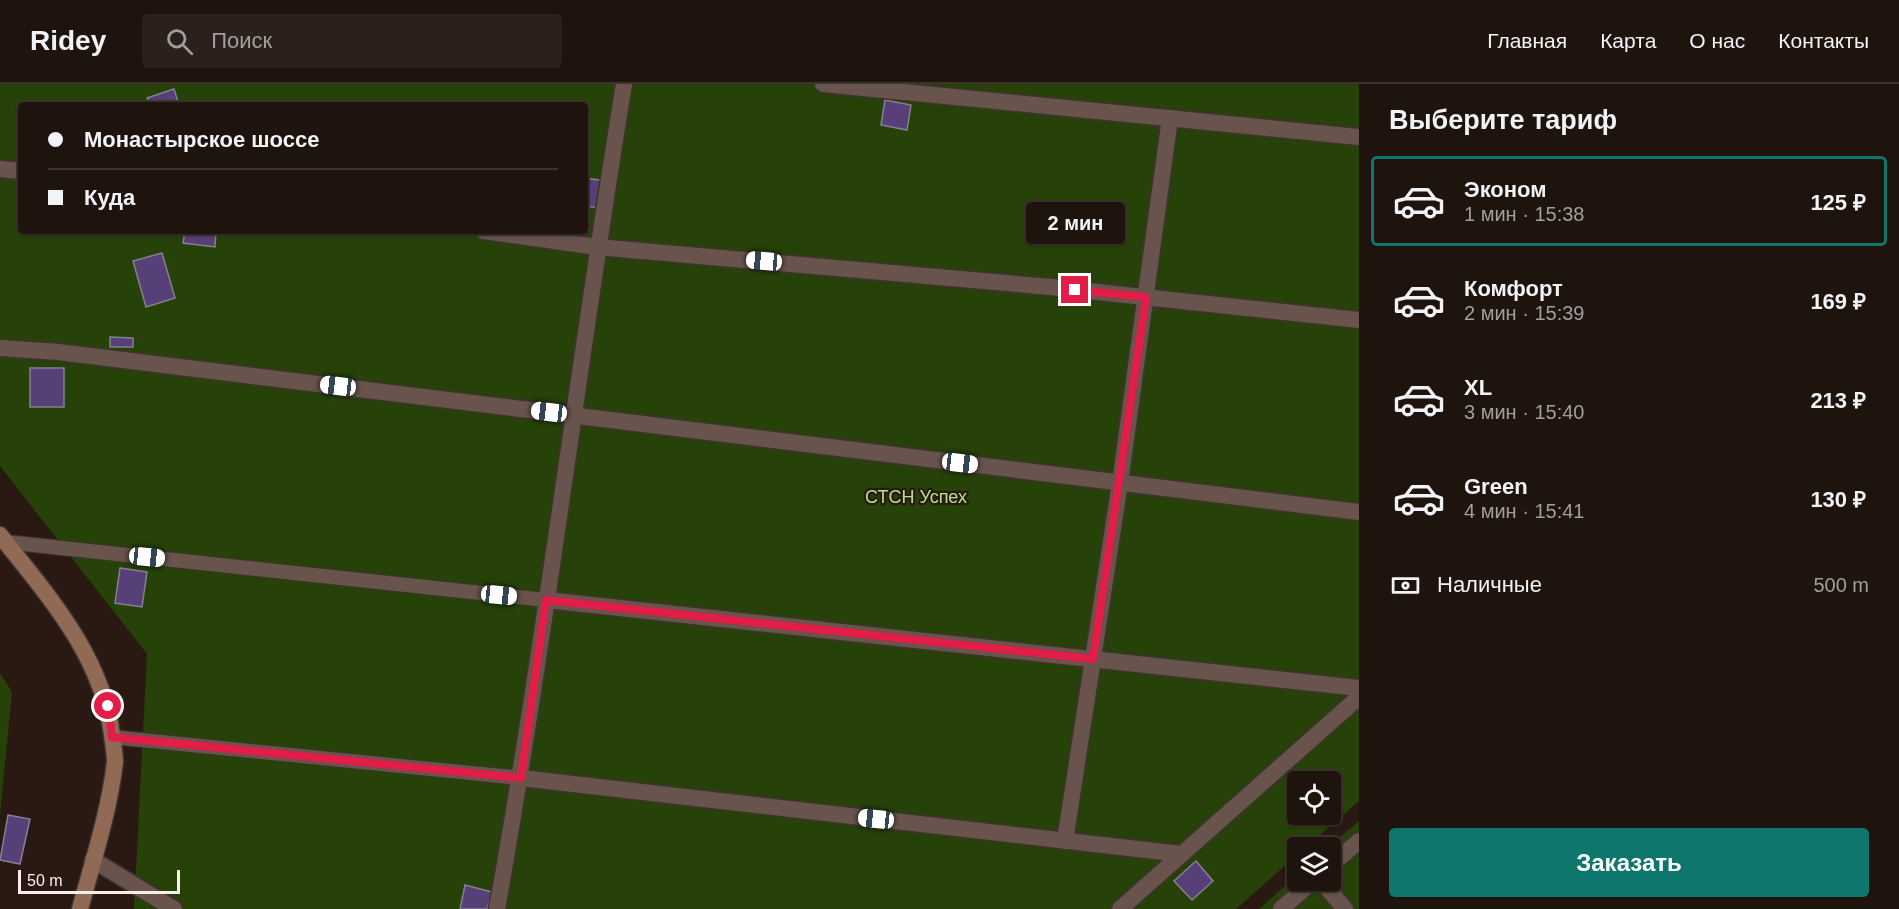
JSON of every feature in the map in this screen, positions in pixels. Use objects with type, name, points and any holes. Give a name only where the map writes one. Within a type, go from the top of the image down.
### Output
[{"type":"main road","points":[[3,539],[62,615],[90,658],[108,706],[115,760],[105,817],[80,909]]},
{"type":"street","points":[[497,909],[521,778],[597,246],[624,84]]},
{"type":"street","points":[[823,84],[1359,137]]},
{"type":"street","points":[[1065,841],[1120,483],[1170,118]]},
{"type":"street","points":[[0,169],[18,171]]},
{"type":"street","points":[[506,234],[597,246],[1146,297],[1359,320]]},
{"type":"street","points":[[0,348],[58,352],[1359,512]]},
{"type":"street","points":[[546,600],[1359,688]]},
{"type":"street","points":[[1120,909],[1359,697]]},
{"type":"street","points":[[521,778],[1181,854]]},
{"type":"street","points":[[1341,857],[1359,841]]},
{"type":"street","points":[[93,860],[174,909]]},
{"type":"street","points":[[1281,909],[1301,891]]},
{"type":"street","points":[[1329,891],[1345,909]]},
{"type":"lane","points":[[3,539],[546,600]]},
{"type":"lane","points":[[112,737],[521,778]]},
{"type":"green space","name":"СТСН Успех","points":[[0,84],[1359,84],[1359,801],[1341,817],[1341,771],[1287,771],[1287,825],[1331,825],[1318,837],[1287,837],[1287,864],[1236,909],[134,909],[147,654],[0,466]]},
{"type":"green space","points":[[0,673],[12,692],[0,815]]},
{"type":"green space","points":[[1359,821],[1359,909],[1259,909],[1287,884],[1287,891],[1341,891],[1340,837]]},
{"type":"building","points":[[174,89],[178,102],[149,102],[147,98]]},
{"type":"building","points":[[885,100],[911,105],[907,130],[881,125]]},
{"type":"building","points":[[588,178],[605,181],[601,208],[588,206]]},
{"type":"building","points":[[184,234],[216,234],[215,247],[183,243]]},
{"type":"building","points":[[162,253],[175,298],[146,307],[133,261]]},
{"type":"building","points":[[110,337],[133,338],[133,347],[110,347]]},
{"type":"building","points":[[30,368],[64,368],[64,407],[30,407]]},
{"type":"building","points":[[120,568],[147,572],[142,607],[115,603]]},
{"type":"building","points":[[8,815],[30,819],[20,864],[0,860]]},
{"type":"building","points":[[1196,861],[1213,881],[1192,900],[1174,881]]},
{"type":"building","points":[[465,885],[492,892],[487,909],[460,909]]},
{"type":"route","points":[[108,706],[112,737],[521,778],[546,600],[1093,659],[1146,297],[1075,290]]}]
